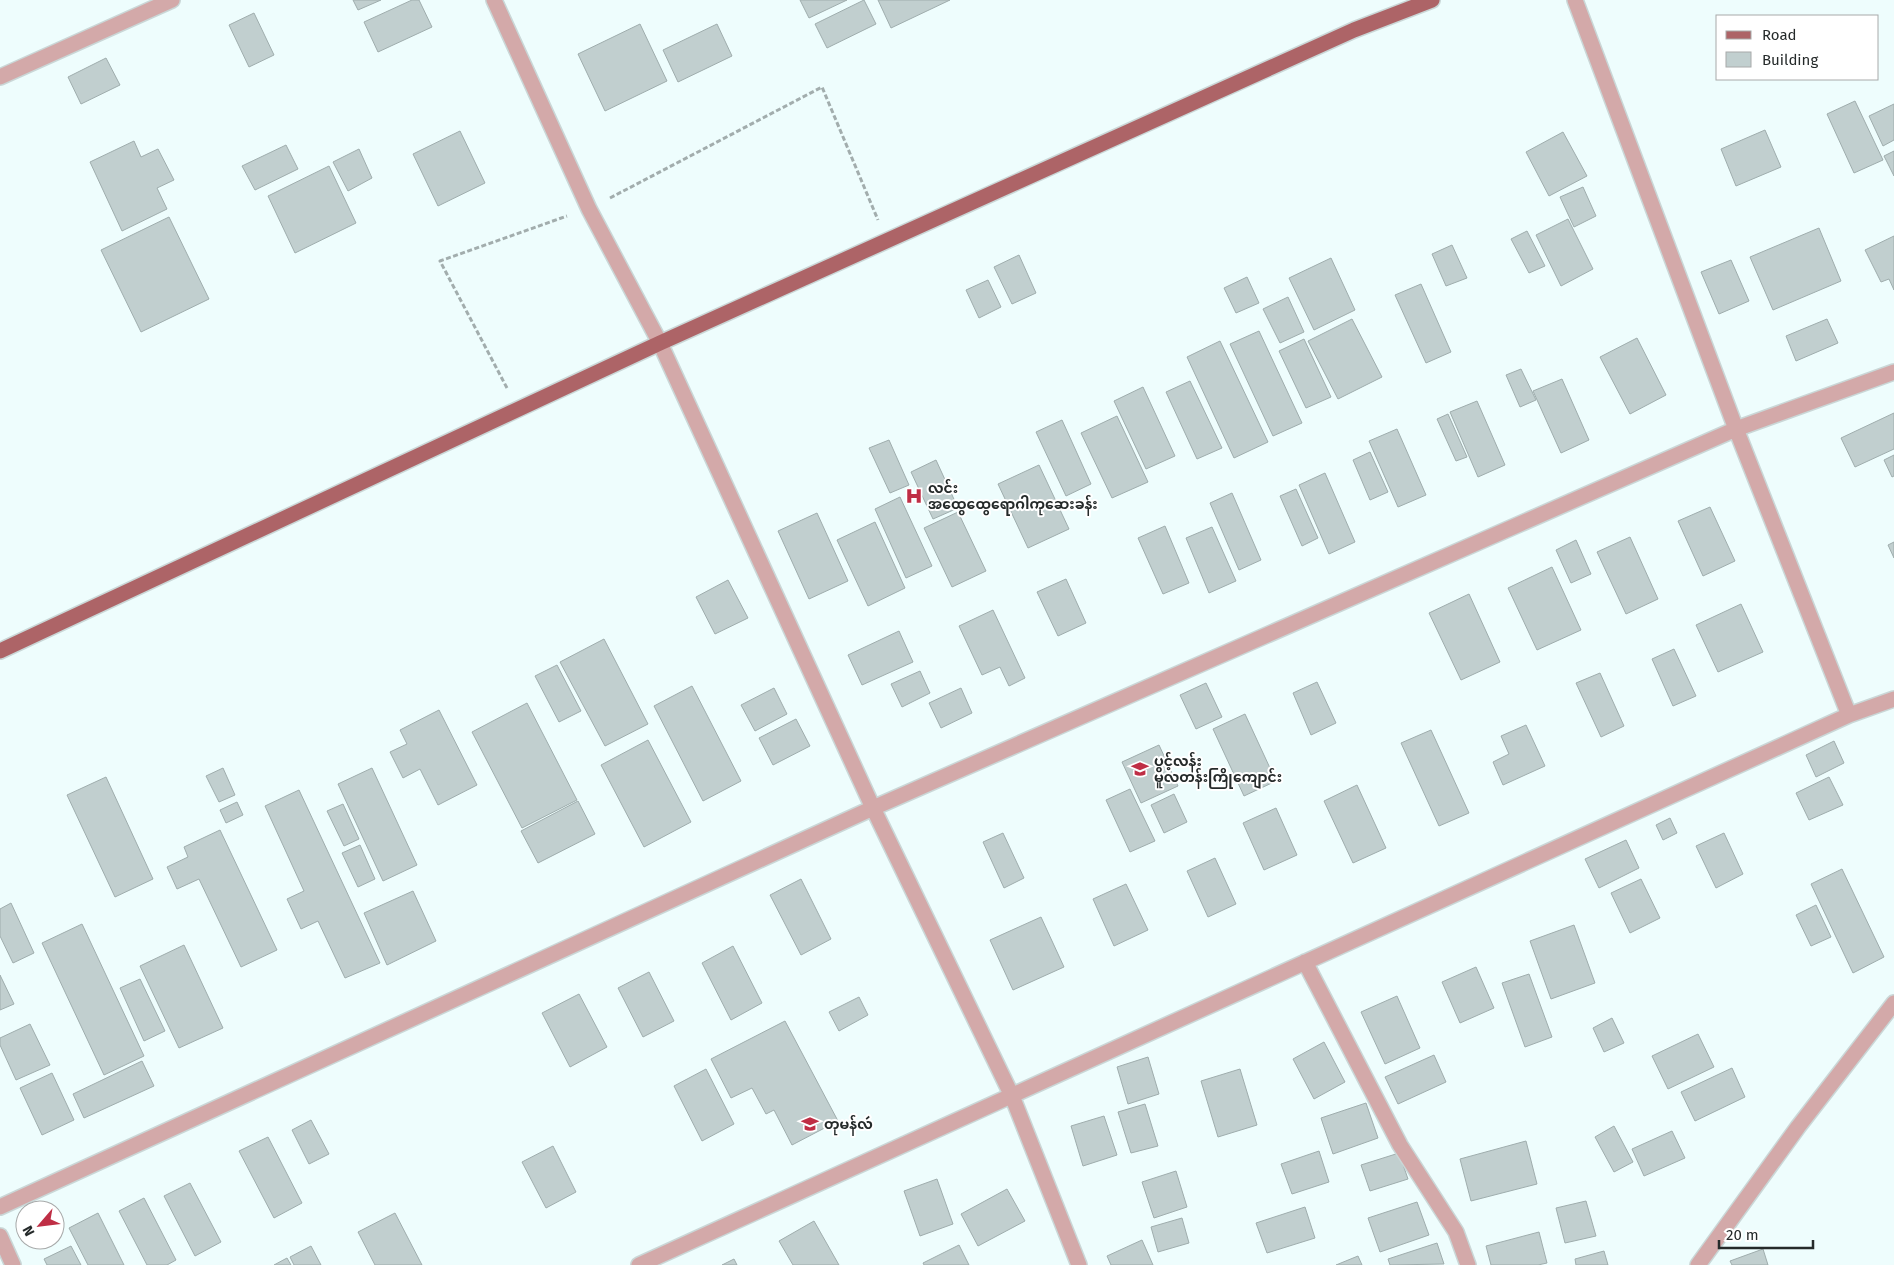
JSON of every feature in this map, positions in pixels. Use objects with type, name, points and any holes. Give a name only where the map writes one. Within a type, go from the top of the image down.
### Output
[{"type":"main road","points":[[0,651],[660,343],[1354,30],[1432,0]]},
{"type":"street","points":[[0,77],[145,14],[172,0]]},
{"type":"street","points":[[494,0],[589,209],[660,343],[873,808],[1012,1096],[1079,1265]]},
{"type":"street","points":[[1575,0],[1736,429],[1849,715]]},
{"type":"street","points":[[0,1207],[873,808],[1736,429],[1894,372]]},
{"type":"street","points":[[639,1265],[1849,715],[1894,699]]},
{"type":"street","points":[[1305,962],[1400,1145],[1456,1232],[1468,1265]]},
{"type":"street","points":[[1698,1265],[1798,1127],[1894,1004]]},
{"type":"street","points":[[0,1236],[13,1265]]},
{"type":"path","points":[[518,410],[440,261],[589,209],[822,87],[886,241]]},
{"type":"building","points":[[353,0],[381,0],[358,10]]},
{"type":"building","points":[[412,0],[419,0],[432,27],[378,52],[364,22]]},
{"type":"building","points":[[800,0],[847,0],[809,18]]},
{"type":"building","points":[[864,0],[876,24],[827,48],[815,24]]},
{"type":"building","points":[[878,0],[950,0],[891,28]]},
{"type":"building","points":[[254,13],[274,55],[249,67],[229,25]]},
{"type":"building","points":[[640,24],[667,81],[605,111],[578,54]]},
{"type":"building","points":[[717,24],[732,56],[678,82],[663,50]]},
{"type":"building","points":[[106,58],[120,85],[81,104],[68,77]]},
{"type":"building","points":[[1855,101],[1883,160],[1854,173],[1827,114]]},
{"type":"building","points":[[1894,104],[1894,140],[1883,146],[1869,116]]},
{"type":"building","points":[[1765,130],[1781,167],[1736,186],[1721,149]]},
{"type":"building","points":[[460,131],[485,183],[438,206],[413,154]]},
{"type":"building","points":[[1563,132],[1587,176],[1549,196],[1526,152]]},
{"type":"building","points":[[134,141],[141,157],[158,149],[174,180],[157,188],[167,209],[122,231],[90,162]]},
{"type":"building","points":[[286,145],[298,169],[255,190],[242,166]]},
{"type":"building","points":[[359,149],[372,178],[348,191],[333,162]]},
{"type":"building","points":[[1894,151],[1894,176],[1884,156]]},
{"type":"building","points":[[329,166],[356,223],[295,253],[268,196]]},
{"type":"building","points":[[1583,187],[1596,216],[1574,227],[1560,197]]},
{"type":"building","points":[[169,217],[209,299],[141,332],[101,250]]},
{"type":"building","points":[[1568,219],[1593,269],[1561,286],[1536,235]]},
{"type":"building","points":[[1819,228],[1841,281],[1773,310],[1750,257]]},
{"type":"building","points":[[1527,231],[1545,266],[1529,273],[1511,239]]},
{"type":"building","points":[[1894,236],[1894,290],[1889,279],[1881,282],[1865,250]]},
{"type":"building","points":[[1452,245],[1467,278],[1446,286],[1432,254]]},
{"type":"building","points":[[1019,255],[1036,293],[1012,304],[994,267]]},
{"type":"building","points":[[1331,258],[1355,310],[1314,330],[1289,278]]},
{"type":"building","points":[[1731,260],[1749,301],[1719,314],[1701,272]]},
{"type":"building","points":[[1247,277],[1259,303],[1236,313],[1224,288]]},
{"type":"building","points":[[988,280],[1001,307],[979,318],[966,290]]},
{"type":"building","points":[[1421,284],[1451,352],[1426,363],[1395,295]]},
{"type":"building","points":[[1288,297],[1304,332],[1280,343],[1263,309]]},
{"type":"building","points":[[1352,319],[1382,377],[1338,399],[1308,341]]},
{"type":"building","points":[[1827,319],[1838,343],[1796,361],[1786,336]]},
{"type":"building","points":[[1259,331],[1302,423],[1273,436],[1230,344]]},
{"type":"building","points":[[1637,338],[1666,395],[1630,414],[1600,357]]},
{"type":"building","points":[[1304,339],[1331,397],[1306,408],[1279,351]]},
{"type":"building","points":[[1220,341],[1268,442],[1234,458],[1187,357]]},
{"type":"building","points":[[1521,369],[1536,400],[1520,407],[1506,375]]},
{"type":"building","points":[[1562,379],[1589,440],[1561,453],[1533,391]]},
{"type":"building","points":[[1190,381],[1222,448],[1197,459],[1166,392]]},
{"type":"building","points":[[1143,387],[1175,456],[1146,469],[1114,401]]},
{"type":"building","points":[[1477,401],[1505,465],[1478,477],[1450,412]]},
{"type":"building","points":[[1894,413],[1894,449],[1855,467],[1841,438]]},
{"type":"building","points":[[1448,414],[1467,457],[1456,461],[1437,419]]},
{"type":"building","points":[[1117,416],[1148,482],[1112,498],[1081,433]]},
{"type":"building","points":[[1062,420],[1091,484],[1066,496],[1036,432]]},
{"type":"building","points":[[1397,429],[1426,495],[1398,507],[1369,441]]},
{"type":"building","points":[[889,440],[909,485],[890,493],[869,448]]},
{"type":"building","points":[[1370,452],[1388,492],[1370,500],[1353,460]]},
{"type":"building","points":[[1894,455],[1894,476],[1892,477],[1884,460]]},
{"type":"building","points":[[936,460],[958,508],[933,519],[911,472]]},
{"type":"building","points":[[1039,465],[1069,529],[1028,548],[998,484]]},
{"type":"building","points":[[1325,473],[1355,542],[1329,554],[1299,485]]},
{"type":"building","points":[[1296,489],[1318,538],[1302,546],[1280,496]]},
{"type":"building","points":[[1232,493],[1261,560],[1239,570],[1210,503]]},
{"type":"building","points":[[900,497],[932,566],[906,578],[875,509]]},
{"type":"building","points":[[1710,507],[1735,561],[1703,576],[1678,521]]},
{"type":"building","points":[[958,512],[986,571],[952,587],[924,528]]},
{"type":"building","points":[[817,513],[848,581],[809,599],[778,531]]},
{"type":"building","points":[[875,522],[905,588],[868,606],[837,540]]},
{"type":"building","points":[[1165,526],[1189,583],[1163,594],[1138,538]]},
{"type":"building","points":[[1212,527],[1236,581],[1209,593],[1186,538]]},
{"type":"building","points":[[1630,537],[1658,599],[1626,614],[1597,552]]},
{"type":"building","points":[[1576,540],[1591,574],[1571,583],[1556,550]]},
{"type":"building","points":[[1894,542],[1894,558],[1888,545]]},
{"type":"building","points":[[1552,567],[1581,630],[1537,650],[1508,588]]},
{"type":"building","points":[[1066,579],[1086,623],[1058,636],[1037,592]]},
{"type":"building","points":[[728,580],[748,618],[715,634],[696,597]]},
{"type":"building","points":[[1469,594],[1500,662],[1461,680],[1429,613]]},
{"type":"building","points":[[1741,604],[1763,652],[1718,672],[1696,625]]},
{"type":"building","points":[[993,610],[1025,678],[1009,686],[1000,667],[982,675],[959,626]]},
{"type":"building","points":[[899,631],[913,662],[862,685],[848,655]]},
{"type":"building","points":[[604,639],[648,724],[605,746],[560,662]]},
{"type":"building","points":[[1674,649],[1696,696],[1673,706],[1652,659]]},
{"type":"building","points":[[557,665],[581,711],[559,722],[535,676]]},
{"type":"building","points":[[920,671],[930,693],[902,707],[891,684]]},
{"type":"building","points":[[1600,673],[1624,726],[1601,737],[1576,683]]},
{"type":"building","points":[[1317,682],[1336,723],[1311,735],[1293,693]]},
{"type":"building","points":[[1206,683],[1222,717],[1196,729],[1180,695]]},
{"type":"building","points":[[692,686],[741,781],[703,801],[654,706]]},
{"type":"building","points":[[774,688],[787,714],[755,731],[741,705]]},
{"type":"building","points":[[961,688],[972,713],[941,728],[929,703]]},
{"type":"building","points":[[527,703],[577,800],[522,828],[472,732]]},
{"type":"building","points":[[439,710],[477,785],[438,805],[420,769],[403,778],[390,752],[407,744],[400,730]]},
{"type":"building","points":[[1245,714],[1276,781],[1244,796],[1213,729]]},
{"type":"building","points":[[796,719],[810,746],[773,765],[759,738]]},
{"type":"building","points":[[1526,725],[1545,766],[1503,785],[1493,762],[1509,754],[1501,736]]},
{"type":"building","points":[[1431,730],[1469,813],[1439,826],[1401,743]]},
{"type":"building","points":[[648,740],[691,822],[644,847],[601,765]]},
{"type":"building","points":[[1834,741],[1844,763],[1816,777],[1806,755]]},
{"type":"building","points":[[1159,745],[1178,786],[1141,803],[1122,762]]},
{"type":"building","points":[[223,768],[235,795],[219,802],[206,776]]},
{"type":"building","points":[[372,768],[417,865],[383,881],[338,784]]},
{"type":"building","points":[[106,777],[153,879],[115,897],[67,795]]},
{"type":"building","points":[[1829,777],[1843,805],[1809,820],[1796,793]]},
{"type":"building","points":[[1357,785],[1386,848],[1353,863],[1324,801]]},
{"type":"building","points":[[1130,789],[1155,841],[1130,852],[1106,800]]},
{"type":"building","points":[[299,790],[380,963],[345,978],[318,921],[301,929],[287,899],[304,891],[265,806]]},
{"type":"building","points":[[1174,794],[1187,822],[1164,833],[1151,805]]},
{"type":"building","points":[[578,801],[595,834],[538,863],[521,831]]},
{"type":"building","points":[[237,802],[243,815],[226,823],[220,810]]},
{"type":"building","points":[[343,804],[359,839],[344,846],[327,811]]},
{"type":"building","points":[[1276,808],[1297,855],[1264,870],[1243,823]]},
{"type":"building","points":[[1670,818],[1677,833],[1663,840],[1656,825]]},
{"type":"building","points":[[220,830],[277,950],[241,967],[199,879],[177,889],[167,867],[188,857],[184,847]]},
{"type":"building","points":[[1003,833],[1024,878],[1004,888],[983,842]]},
{"type":"building","points":[[1724,833],[1743,874],[1716,888],[1696,846]]},
{"type":"building","points":[[1626,840],[1639,868],[1599,888],[1585,859]]},
{"type":"building","points":[[360,845],[375,879],[358,887],[342,853]]},
{"type":"building","points":[[1215,858],[1236,904],[1208,917],[1187,871]]},
{"type":"building","points":[[1842,869],[1884,957],[1853,973],[1811,884]]},
{"type":"building","points":[[801,879],[831,939],[801,955],[770,895]]},
{"type":"building","points":[[1641,879],[1660,918],[1630,933],[1611,893]]},
{"type":"building","points":[[1126,884],[1148,930],[1114,946],[1093,899]]},
{"type":"building","points":[[413,891],[436,941],[387,965],[364,913]]},
{"type":"building","points":[[11,903],[34,953],[13,963],[0,936],[0,909]]},
{"type":"building","points":[[1816,905],[1831,937],[1811,946],[1796,915]]},
{"type":"building","points":[[1041,917],[1064,967],[1013,990],[990,940]]},
{"type":"building","points":[[82,924],[144,1056],[104,1075],[42,943]]},
{"type":"building","points":[[1574,925],[1595,983],[1551,999],[1530,941]]},
{"type":"building","points":[[184,945],[223,1028],[179,1048],[140,966]]},
{"type":"building","points":[[733,946],[762,1003],[731,1020],[702,963]]},
{"type":"building","points":[[1476,967],[1494,1008],[1460,1023],[1442,982]]},
{"type":"building","points":[[649,972],[674,1021],[643,1037],[618,988]]},
{"type":"building","points":[[1529,974],[1552,1037],[1525,1047],[1502,983]]},
{"type":"building","points":[[0,975],[14,1004],[0,1010]]},
{"type":"building","points":[[140,979],[165,1031],[144,1041],[120,988]]},
{"type":"building","points":[[579,994],[607,1047],[570,1067],[542,1013]]},
{"type":"building","points":[[1397,996],[1420,1048],[1385,1064],[1361,1012]]},
{"type":"building","points":[[859,997],[868,1015],[839,1031],[829,1012]]},
{"type":"building","points":[[1612,1018],[1624,1043],[1604,1052],[1593,1028]]},
{"type":"building","points":[[785,1021],[838,1121],[792,1145],[774,1110],[766,1114],[752,1088],[731,1098],[711,1059]]},
{"type":"building","points":[[30,1024],[50,1065],[16,1080],[0,1045],[0,1038]]},
{"type":"building","points":[[1698,1034],[1714,1067],[1668,1089],[1652,1056]]},
{"type":"building","points":[[1324,1042],[1345,1082],[1314,1099],[1293,1059]]},
{"type":"building","points":[[1434,1055],[1446,1082],[1398,1104],[1385,1077]]},
{"type":"building","points":[[1148,1057],[1159,1094],[1128,1104],[1117,1067]]},
{"type":"building","points":[[142,1061],[154,1086],[84,1118],[73,1094]]},
{"type":"building","points":[[1732,1068],[1745,1097],[1695,1121],[1681,1092]]},
{"type":"building","points":[[706,1069],[734,1124],[702,1141],[674,1086]]},
{"type":"building","points":[[1240,1069],[1257,1125],[1218,1137],[1201,1081]]},
{"type":"building","points":[[52,1073],[74,1120],[42,1135],[20,1088]]},
{"type":"building","points":[[1366,1103],[1378,1138],[1333,1154],[1321,1118]]},
{"type":"building","points":[[1145,1104],[1158,1146],[1131,1153],[1118,1112]]},
{"type":"building","points":[[1104,1116],[1117,1155],[1083,1166],[1071,1126]]},
{"type":"building","points":[[311,1120],[329,1154],[309,1164],[292,1130]]},
{"type":"building","points":[[1614,1126],[1633,1162],[1614,1172],[1595,1137]]},
{"type":"building","points":[[1672,1131],[1685,1158],[1644,1176],[1632,1149]]},
{"type":"building","points":[[268,1137],[302,1203],[274,1218],[239,1151]]},
{"type":"building","points":[[1526,1141],[1537,1184],[1471,1201],[1460,1159]]},
{"type":"building","points":[[553,1146],[576,1192],[546,1208],[522,1162]]},
{"type":"building","points":[[1319,1151],[1329,1182],[1292,1194],[1281,1164]]},
{"type":"building","points":[[1399,1153],[1408,1179],[1370,1191],[1361,1165]]},
{"type":"building","points":[[1176,1171],[1187,1207],[1154,1218],[1142,1182]]},
{"type":"building","points":[[937,1179],[953,1224],[920,1236],[904,1191]]},
{"type":"building","points":[[190,1183],[221,1242],[195,1256],[164,1196]]},
{"type":"building","points":[[1007,1189],[1025,1221],[978,1246],[961,1214]]},
{"type":"building","points":[[144,1198],[176,1260],[167,1265],[147,1265],[119,1211]]},
{"type":"building","points":[[1586,1201],[1596,1236],[1565,1243],[1556,1208]]},
{"type":"building","points":[[1417,1202],[1429,1235],[1380,1252],[1368,1218]]},
{"type":"building","points":[[1305,1207],[1315,1238],[1267,1253],[1256,1223]]},
{"type":"building","points":[[98,1213],[124,1265],[88,1265],[69,1228]]},
{"type":"building","points":[[395,1213],[422,1265],[375,1265],[358,1232]]},
{"type":"building","points":[[1182,1218],[1189,1243],[1158,1252],[1151,1227]]},
{"type":"building","points":[[814,1221],[839,1265],[793,1265],[779,1241]]},
{"type":"building","points":[[1539,1232],[1547,1263],[1538,1265],[1491,1265],[1486,1246]]},
{"type":"building","points":[[1142,1240],[1153,1265],[1111,1265],[1107,1256]]},
{"type":"building","points":[[1437,1243],[1444,1264],[1390,1265],[1388,1259]]},
{"type":"building","points":[[959,1245],[969,1265],[924,1265],[923,1263]]},
{"type":"building","points":[[71,1246],[81,1265],[47,1265],[44,1259]]},
{"type":"building","points":[[311,1246],[321,1265],[294,1265],[290,1257]]},
{"type":"building","points":[[1763,1249],[1768,1265],[1732,1265],[1730,1261]]},
{"type":"building","points":[[1604,1251],[1608,1265],[1576,1265],[1575,1259]]},
{"type":"building","points":[[1358,1256],[1362,1265],[1336,1265]]},
{"type":"building","points":[[287,1258],[291,1265],[274,1265]]},
{"type":"building","points":[[734,1259],[737,1265],[722,1265]]},
{"type":"place","name":"လင်း အထွေထွေရောဂါကုဆေးခန်း","points":[[914,496]]},
{"type":"place","name":"ပွင့်လန်း မူလတန်းကြိုကျောင်း","points":[[1140,769]]},
{"type":"place","name":"တုမန်လဴ","points":[[810,1124]]}]
